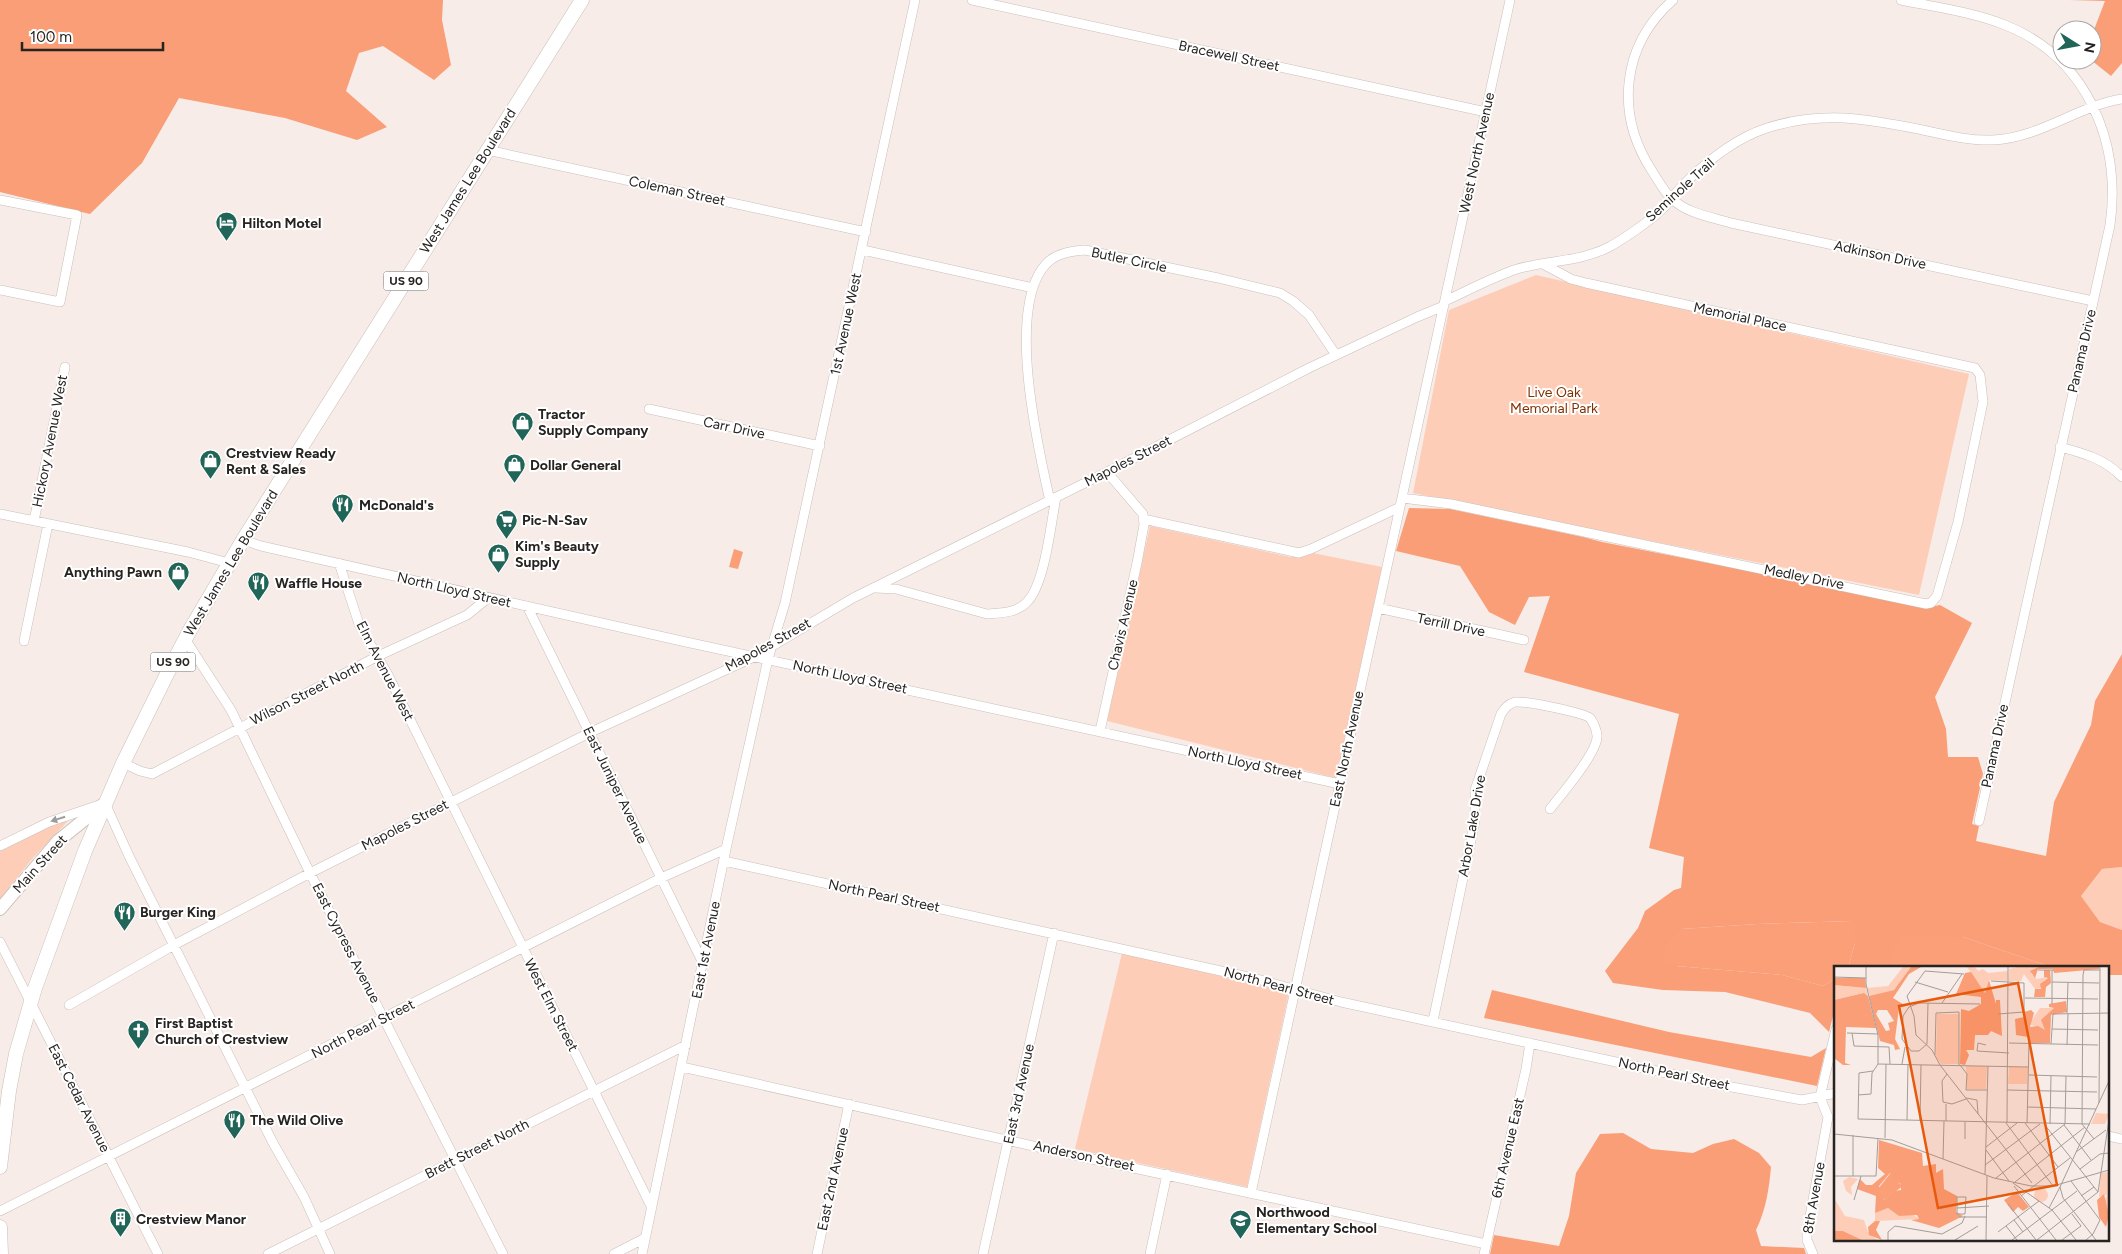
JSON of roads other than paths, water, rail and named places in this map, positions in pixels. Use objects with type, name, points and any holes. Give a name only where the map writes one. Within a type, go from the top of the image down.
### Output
[{"type":"main road","name":"West James Lee Boulevard","points":[[31,1003],[52,939],[105,803],[185,639],[243,540],[582,0]]},
{"type":"main road","name":"US 90","points":[[0,1167],[9,1091],[16,1054],[31,1003]]},
{"type":"main road","points":[[0,1227],[1,1254]]},
{"type":"street","name":"1st Avenue West","points":[[772,646],[785,603],[808,488],[820,446],[915,0]]},
{"type":"street","name":"Bracewell Street","points":[[972,0],[1486,112]]},
{"type":"street","name":"West North Avenue","points":[[1444,304],[1510,0]]},
{"type":"street","points":[[1671,199],[1644,158],[1636,141],[1629,120],[1628,95],[1630,72],[1638,47],[1651,25],[1673,0]]},
{"type":"street","name":"Panama Drive","points":[[1901,0],[1999,22],[2030,37],[2048,49],[2073,73],[2094,107],[2108,147],[2113,191],[2110,225],[1979,821]]},
{"type":"street","name":"Seminole Trail","points":[[1444,304],[1516,270],[1574,259],[1609,247],[1655,216],[1684,184],[1730,146],[1766,128],[1796,120],[1829,116],[1858,118],[1971,139],[1994,140],[2034,132],[2094,107],[2122,99]]},
{"type":"street","name":"Coleman Street","points":[[487,150],[866,232]]},
{"type":"street","name":"Adkinson Drive","points":[[1671,199],[1694,212],[1731,223],[2093,301]]},
{"type":"street","points":[[0,200],[77,215],[60,302],[0,290]]},
{"type":"street","points":[[862,250],[1033,288]]},
{"type":"street","name":"Butler Circle","points":[[1053,499],[1036,437],[1028,382],[1026,343],[1033,288],[1036,280],[1047,264],[1059,255],[1072,250],[1085,250],[1280,293],[1294,301],[1309,315],[1336,355]]},
{"type":"street","name":"Memorial Place","points":[[1543,264],[1571,279],[1586,283],[1940,360]]},
{"type":"street","name":"Mapoles Street","points":[[69,1005],[174,945],[310,873],[589,733],[754,656],[872,588],[1107,472],[1336,355],[1444,304]]},
{"type":"street","name":"East North Avenue","points":[[1251,1192],[1444,304]]},
{"type":"street","name":"Medley Drive","points":[[1402,498],[1451,504],[1930,603],[1938,596],[1958,522],[1983,402],[1980,375],[1975,368],[1940,360]]},
{"type":"street","name":"Hickory Avenue West","points":[[35,518],[65,367]]},
{"type":"street","name":"Carr Drive","points":[[649,409],[820,446]]},
{"type":"street","points":[[2060,446],[2088,454],[2102,461],[2122,477]]},
{"type":"street","points":[[1107,472],[1143,514],[1143,520],[1298,553],[1311,549],[1400,508]]},
{"type":"street","points":[[872,588],[896,589],[987,614],[1020,608],[1027,602],[1038,581],[1053,499]]},
{"type":"street","points":[[0,514],[35,518],[48,524],[229,563]]},
{"type":"street","name":"Chavis Avenue","points":[[1100,731],[1137,564],[1143,534],[1143,520]]},
{"type":"street","name":"Hickory Avenue West","points":[[24,641],[48,524]]},
{"type":"street","name":"North Lloyd Street","points":[[243,540],[261,546],[488,598],[1340,784]]},
{"type":"street","name":"Elm Avenue West","points":[[339,564],[359,624],[376,657],[388,675],[451,802]]},
{"type":"street","name":"Wilson Street North","points":[[123,763],[152,774],[376,657],[467,615],[488,598]]},
{"type":"street","name":"East Juniper Avenue","points":[[526,606],[703,963]]},
{"type":"street","name":"Terrill Drive","points":[[1378,608],[1524,640]]},
{"type":"street","name":"East Cypress Avenue","points":[[185,639],[231,710],[310,873],[503,1254]]},
{"type":"street","name":"East 1st Avenue","points":[[642,1254],[726,849],[772,646]]},
{"type":"street","name":"Arbor Lake Drive","points":[[1433,1021],[1475,821],[1475,790],[1501,714],[1505,707],[1513,702],[1523,702],[1581,714],[1590,718],[1595,726],[1597,736],[1589,756],[1550,809]]},
{"type":"street","name":"West Elm Street","points":[[451,802],[652,1208]]},
{"type":"street","points":[[0,846],[49,822],[105,803],[245,1088],[273,1143],[304,1197],[330,1254]]},
{"type":"street","name":"Main Street","points":[[0,909],[58,841],[105,803]]},
{"type":"street","name":"North Pearl Street","points":[[0,1211],[661,878],[726,849]]},
{"type":"street","name":"North Pearl Street","points":[[724,861],[1054,933],[1296,989],[1341,1002],[1780,1096],[1802,1100],[1834,1094]]},
{"type":"street","name":"East 3rd Avenue","points":[[983,1254],[1054,933]]},
{"type":"street","name":"East Cedar Avenue","points":[[0,942],[158,1254]]},
{"type":"street","points":[[1820,1097],[1834,1038]]},
{"type":"street","name":"6th Avenue East","points":[[1484,1254],[1526,1069],[1530,1043]]},
{"type":"street","name":"Brett Street North","points":[[268,1254],[686,1045]]},
{"type":"street","name":"Anderson Street","points":[[682,1066],[1009,1140],[1486,1244]]},
{"type":"street","name":"8th Avenue","points":[[1812,1252],[1807,1240],[1828,1117],[1820,1097]]},
{"type":"street","name":"East 2nd Avenue","points":[[817,1254],[849,1104]]},
{"type":"street","points":[[1150,1254],[1167,1174]]},
{"type":"street","points":[[614,1254],[645,1238]]},
{"type":"place","name":"Hilton Motel","points":[[226,242]]},
{"type":"place","name":"Tractor Supply Company","points":[[522,441]]},
{"type":"place","name":"Crestview Ready Rent & Sales","points":[[210,480]]},
{"type":"place","name":"Dollar General","points":[[514,484]]},
{"type":"place","name":"McDonald's","points":[[343,524]]},
{"type":"place","name":"Pic-N-Sav","points":[[506,539]]},
{"type":"place","name":"Kim's Beauty Supply","points":[[499,573]]},
{"type":"place","name":"Anything Pawn","points":[[178,591]]},
{"type":"place","name":"Waffle House","points":[[259,602]]},
{"type":"place","name":"Burger King","points":[[124,931]]},
{"type":"place","name":"First Baptist Church of Crestview","points":[[139,1050]]},
{"type":"place","name":"The Wild Olive","points":[[234,1139]]},
{"type":"place","name":"Crestview Manor","points":[[120,1238]]},
{"type":"place","name":"Northwood Elementary School","points":[[1240,1239]]},
{"type":"park label","name":"Live Oak Memorial Park","points":[[1554,400]]}]
